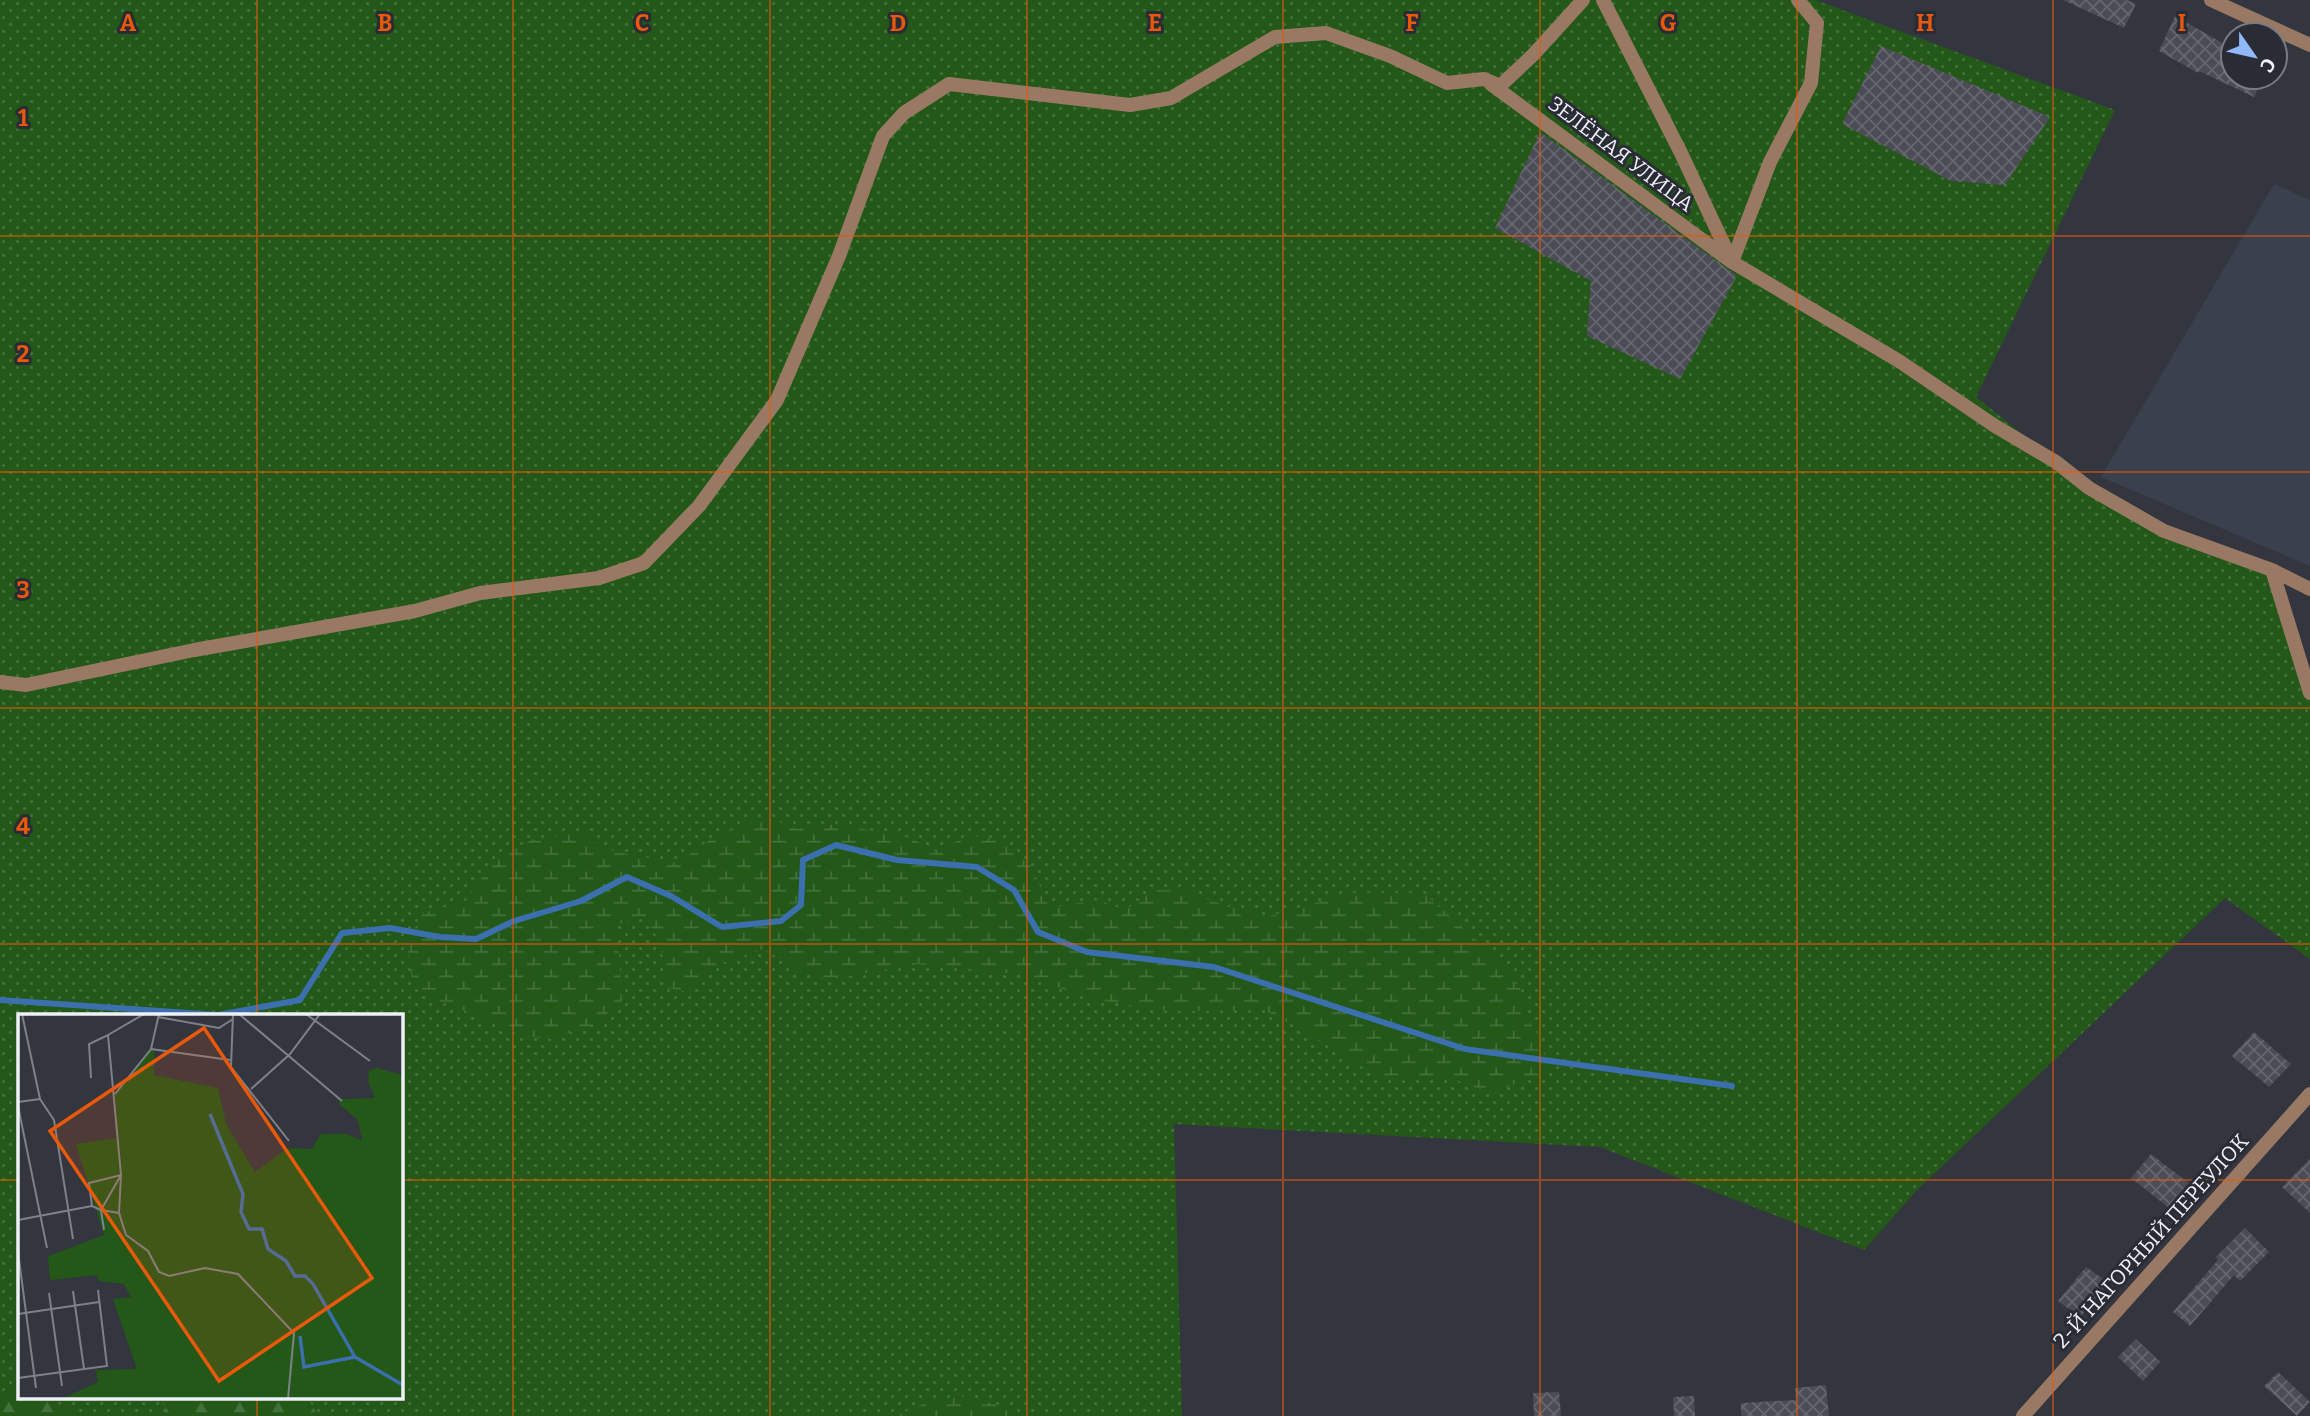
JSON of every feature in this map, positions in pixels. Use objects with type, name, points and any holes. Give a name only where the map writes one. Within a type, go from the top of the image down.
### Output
[{"type":"street","points":[[0,681],[26,685],[194,650],[415,611],[480,593],[599,578],[644,564],[699,506],[777,400],[839,256],[883,136],[905,113],[950,84],[1130,105],[1171,99],[1275,37],[1326,33],[1390,56],[1447,83],[1484,79],[1500,86],[1533,55],[1583,0]]},
{"type":"street","points":[[1603,0],[1682,153],[1732,262]]},
{"type":"street","points":[[1732,262],[1770,162],[1811,83],[1817,23],[1798,0]]},
{"type":"street","points":[[2211,0],[2310,45]]},
{"type":"street","name":"ЗЕЛЁНАЯ УЛИЦА","points":[[1484,79],[1732,262],[1899,361],[1995,426],[2056,462],[2099,494],[2164,531],[2272,570],[2310,589]]},
{"type":"street","points":[[2272,570],[2310,694]]},
{"type":"street","name":"2-Й НАГОРНЫЙ ПЕРЕУЛОК","points":[[2023,1416],[2310,1094]]},
{"type":"shaded area","points":[[2274,184],[2310,200],[2310,566],[2101,477]]},
{"type":"green space","points":[[0,0],[1815,0],[2115,110],[1976,397],[2089,488],[2164,531],[2272,570],[2310,693],[2310,959],[2225,898],[1917,1190],[1864,1250],[1600,1147],[1174,1124],[1182,1416],[318,1416],[308,1398],[402,1398],[402,1014],[18,1014],[18,1384],[15,1383],[0,1395]]},
{"type":"green space","points":[[765,816],[797,829],[837,824],[910,838],[936,850],[971,835],[1003,841],[1032,867],[1049,908],[1098,900],[1125,910],[1155,890],[1187,891],[1226,906],[1267,917],[1349,893],[1424,893],[1482,945],[1520,988],[1528,1020],[1543,1042],[1547,1080],[1530,1077],[1493,1094],[1448,1077],[1393,1081],[1348,1060],[1312,1035],[1264,1010],[1170,1011],[1091,999],[1023,975],[918,964],[850,976],[814,978],[763,949],[711,967],[687,992],[664,987],[664,965],[659,941],[642,916],[614,926],[622,1002],[593,1025],[550,1039],[519,1035],[431,998],[412,979],[407,944],[422,913],[465,902],[492,863],[531,840],[579,832],[616,852],[677,863],[717,835]]},
{"type":"green space","points":[[15,1383],[18,1384],[18,1398],[47,1398],[80,1416],[0,1416],[0,1395]]},
{"type":"green space","points":[[962,1396],[1007,1407],[1020,1416],[895,1416],[930,1401]]},
{"type":"green space","points":[[47,1398],[157,1398],[166,1407],[162,1416],[80,1416]]},
{"type":"green space","points":[[157,1398],[308,1398],[318,1416],[162,1416],[166,1407]]},
{"type":"building","points":[[2063,0],[2127,0],[2136,4],[2124,28]]},
{"type":"building","points":[[2175,16],[2219,41],[2219,80],[2199,71],[2198,73],[2159,51]]},
{"type":"building","points":[[1881,46],[2050,117],[2005,185],[1951,181],[1842,124]]},
{"type":"building","points":[[2241,91],[2257,91],[2254,97]]},
{"type":"building","points":[[1540,132],[1737,276],[1680,379],[1587,336],[1591,281],[1495,228]]},
{"type":"building","points":[[2254,1032],[2291,1064],[2269,1087],[2232,1056]]},
{"type":"building","points":[[2151,1154],[2190,1184],[2169,1208],[2131,1178]]},
{"type":"building","points":[[2310,1159],[2310,1213],[2282,1187]]},
{"type":"building","points":[[2245,1228],[2269,1252],[2240,1281],[2234,1275],[2190,1326],[2173,1312],[2218,1260],[2216,1257]]},
{"type":"building","points":[[2086,1267],[2109,1283],[2080,1317],[2058,1301]]},
{"type":"building","points":[[2136,1339],[2160,1362],[2143,1381],[2118,1357]]},
{"type":"building","points":[[2278,1372],[2310,1402],[2297,1416],[2264,1386]]},
{"type":"building","points":[[1826,1385],[1829,1416],[1741,1416],[1741,1403],[1796,1400],[1795,1388]]},
{"type":"building","points":[[1559,1392],[1561,1416],[1534,1416],[1533,1393]]},
{"type":"building","points":[[1694,1396],[1695,1416],[1674,1416],[1673,1397]]},
{"type":"waterway","points":[[223,1014],[300,1000],[342,933],[390,928],[440,937],[476,939],[514,921],[581,901],[627,877],[671,896],[722,927],[781,921],[801,905],[803,860],[836,845],[897,860],[977,867],[1014,890],[1038,932],[1087,952],[1214,967],[1465,1049],[1732,1086]]},
{"type":"waterway","points":[[0,1000],[203,1014]]}]
